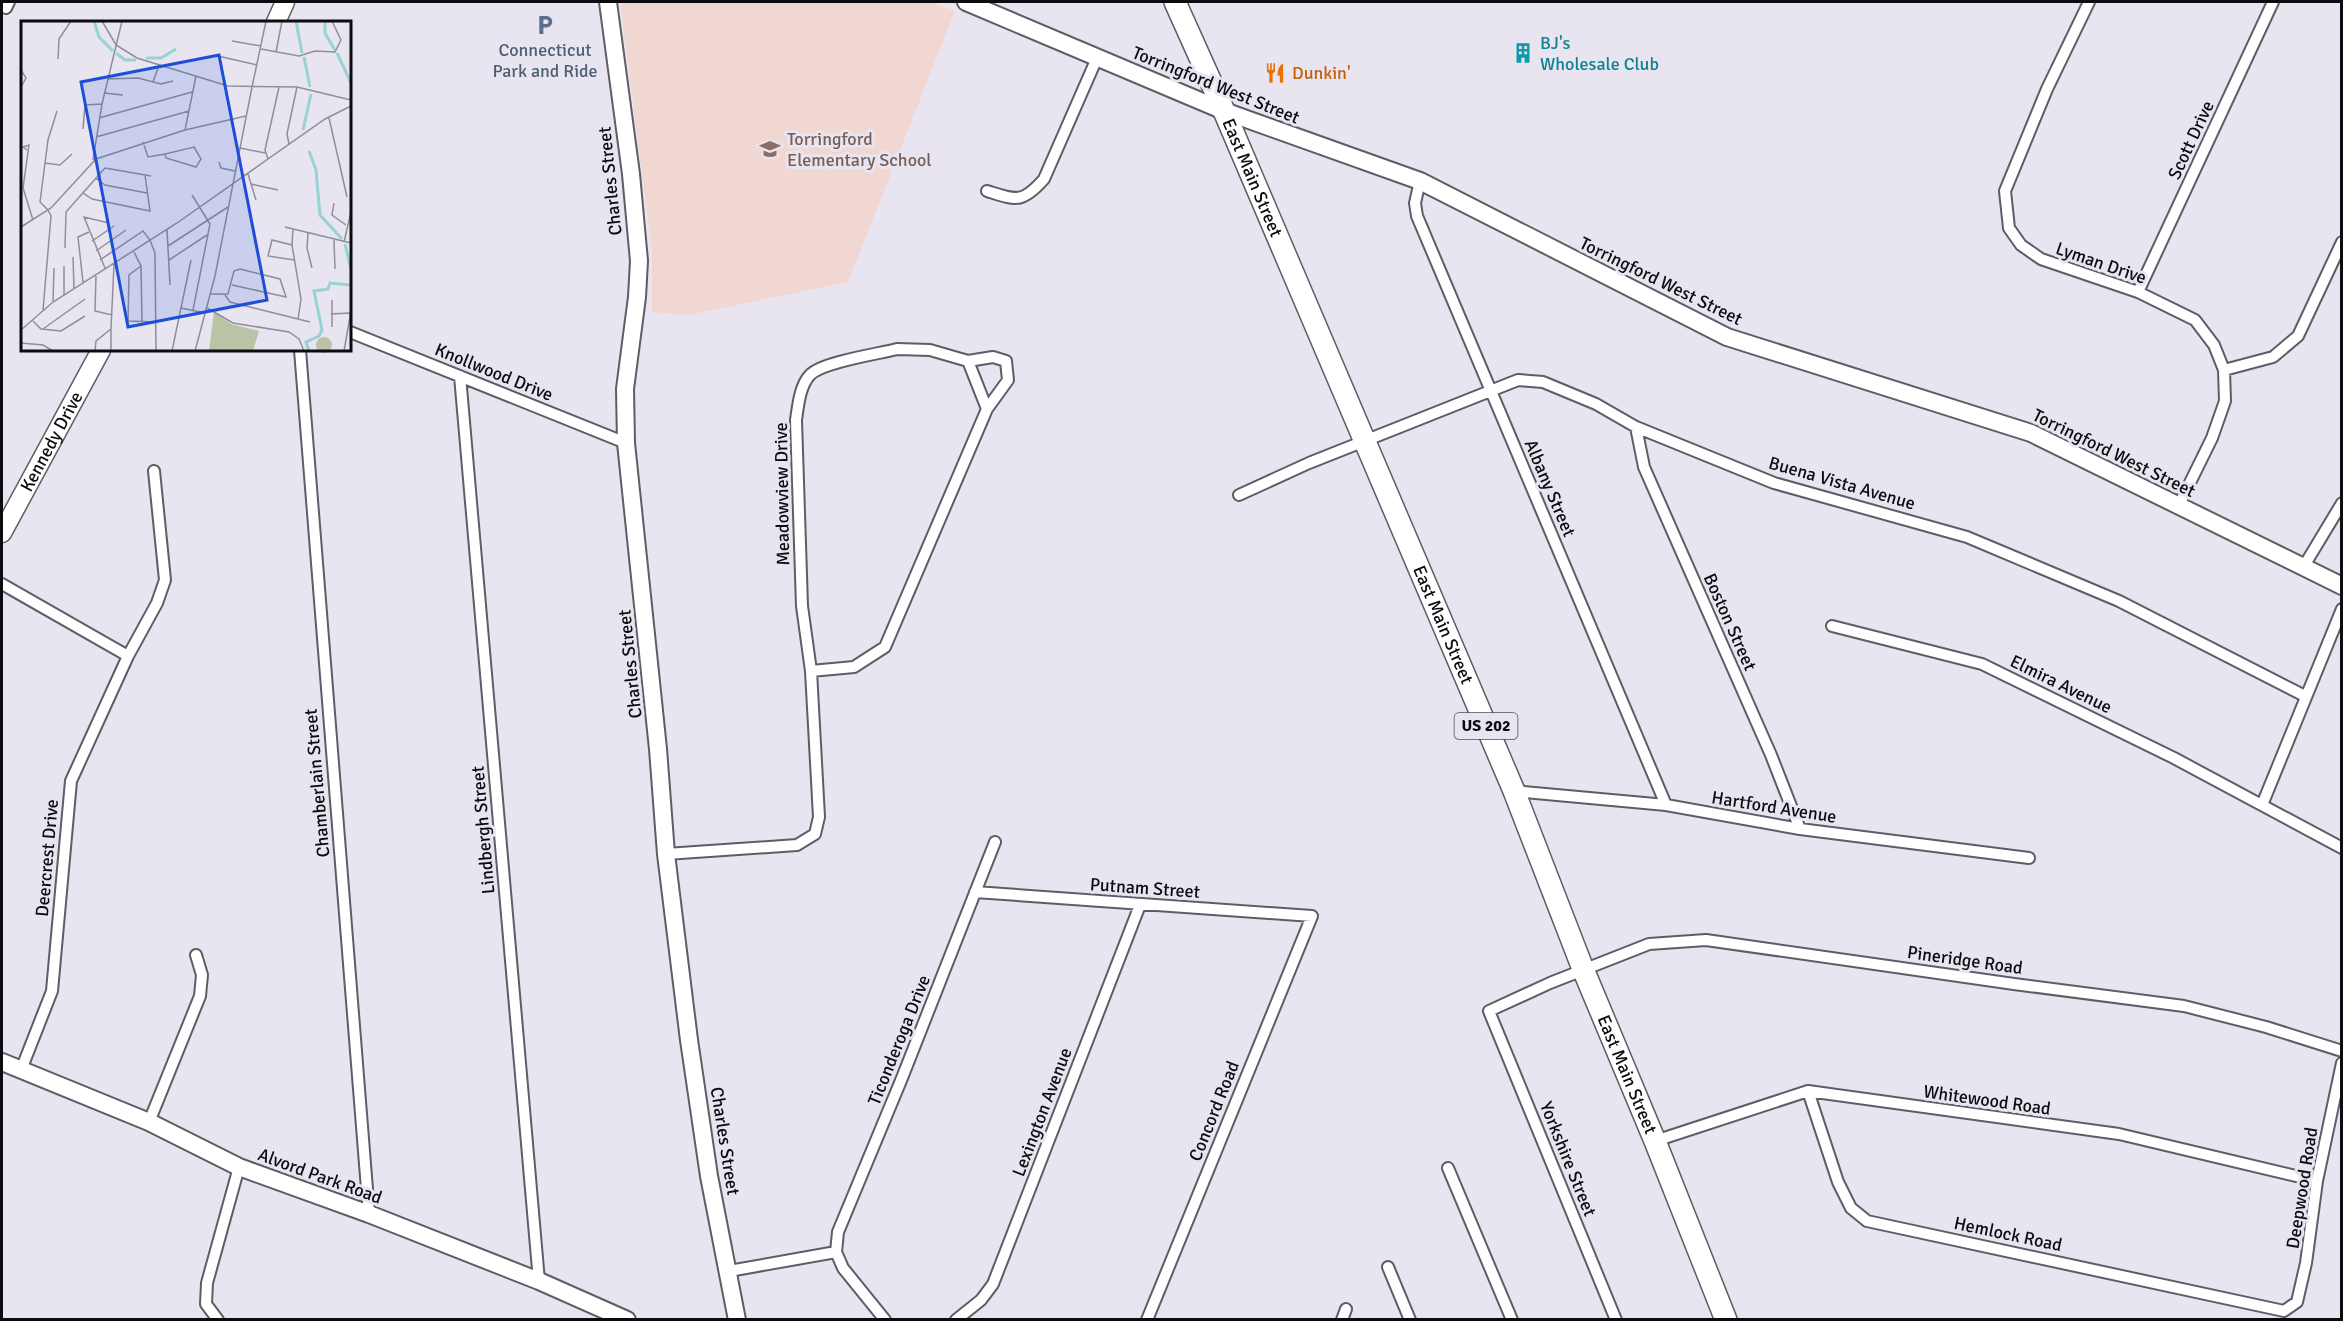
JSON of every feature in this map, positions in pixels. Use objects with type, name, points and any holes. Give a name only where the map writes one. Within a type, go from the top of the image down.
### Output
[{"type":"highway","name":"East Main Street","points":[[1175,2],[1224,111],[1514,791],[1583,969],[1726,1320]]},
{"type":"main road","points":[[276,21],[285,2]]},
{"type":"main road","name":"Kennedy Drive","points":[[2,533],[100,351]]},
{"type":"street","name":"Charles Street","points":[[608,2],[631,174],[639,261],[637,297],[625,388],[626,443],[658,749],[666,854],[689,1040],[710,1176],[737,1320]]},
{"type":"street","name":"Torringford West Street","points":[[966,2],[1224,111],[1420,181],[1727,337],[2031,433],[2342,586]]},
{"type":"street","name":"Lyman Drive","points":[[2090,2],[2047,89],[2005,190],[2009,228],[2021,245],[2041,260],[2139,292],[2195,320],[2214,345],[2224,370],[2225,401],[2212,438],[2179,505]]},
{"type":"street","name":"Scott Drive","points":[[2139,292],[2273,2]]},
{"type":"street","points":[[987,191],[1016,199],[1033,193],[1044,179],[1097,58]]},
{"type":"street","name":"Albany Street","points":[[1420,181],[1415,203],[1417,216],[1666,806]]},
{"type":"street","points":[[2224,370],[2273,357],[2298,336],[2342,242]]},
{"type":"street","name":"Knollwood Drive","points":[[351,332],[626,443]]},
{"type":"street","name":"Meadowview Drive","points":[[666,854],[797,845],[815,834],[819,817],[811,671],[802,606],[796,420],[801,395],[810,374],[829,364],[897,350],[930,350],[968,361],[993,357],[1006,361],[1008,380],[987,409],[885,647],[854,667],[811,671]]},
{"type":"street","name":"Chamberlain Street","points":[[300,351],[369,1214]]},
{"type":"street","points":[[968,361],[987,409]]},
{"type":"street","name":"Lindbergh Street","points":[[460,376],[539,1281]]},
{"type":"street","name":"Buena Vista Avenue","points":[[1239,495],[1309,463],[1518,380],[1543,382],[1596,404],[1636,427],[1774,483],[1967,537],[2119,601],[2305,696]]},
{"type":"street","name":"Boston Street","points":[[1636,427],[1644,467],[1771,755],[1800,829]]},
{"type":"street","name":"Deercrest Drive","points":[[21,1070],[52,991],[70,781],[128,656],[157,603],[165,580],[154,471]]},
{"type":"street","points":[[2304,566],[2342,502]]},
{"type":"street","points":[[2,584],[128,656]]},
{"type":"street","points":[[2262,805],[2342,609]]},
{"type":"street","name":"Elmira Avenue","points":[[1832,626],[1982,664],[2174,758],[2342,848]]},
{"type":"street","name":"Hartford Avenue","points":[[1514,791],[1666,806],[1800,829],[2029,858]]},
{"type":"street","name":"Ticonderoga Drive","points":[[836,1252],[838,1232],[995,842]]},
{"type":"street","name":"Putnam Street","points":[[975,892],[1312,916]]},
{"type":"street","name":"Lexington Avenue","points":[[956,1320],[981,1300],[993,1284],[1140,905]]},
{"type":"street","name":"Concord Road","points":[[1147,1320],[1312,916]]},
{"type":"street","name":"Pineridge Road","points":[[1490,1011],[1583,969],[1649,944],[1706,940],[2184,1006],[2266,1027],[2342,1051]]},
{"type":"street","points":[[149,1122],[200,996],[202,975],[196,955]]},
{"type":"street","name":"Yorkshire Street","points":[[1490,1011],[1616,1320]]},
{"type":"street","name":"Alvord Park Road","points":[[2,1062],[149,1122],[238,1167],[369,1214],[539,1281],[627,1320]]},
{"type":"street","name":"Deepwood Road","points":[[2284,1311],[2297,1302],[2306,1263],[2317,1181],[2342,1063]]},
{"type":"street","name":"Whitewood Road","points":[[1655,1141],[1808,1091],[2119,1134],[2317,1181]]},
{"type":"street","name":"Hemlock Road","points":[[1808,1091],[1838,1182],[1851,1208],[1868,1221],[2284,1311]]},
{"type":"street","points":[[218,1320],[206,1304],[207,1283],[238,1167]]},
{"type":"street","points":[[1448,1168],[1512,1320]]},
{"type":"street","points":[[729,1271],[836,1252],[843,1268],[885,1320]]},
{"type":"street","points":[[1388,1267],[1410,1320]]},
{"type":"shaded area","name":"Torringford Elementary School","points":[[620,2],[930,2],[955,11],[848,282],[688,315],[652,312],[652,253]]},
{"type":"place","name":"Connecticut Park and Ride","points":[[545,25]]},
{"type":"place","name":"BJ's Wholesale Club","points":[[1523,53]]},
{"type":"place","name":"Dunkin'","points":[[1275,73]]},
{"type":"place","name":"Torringford Elementary School","points":[[770,149]]}]
